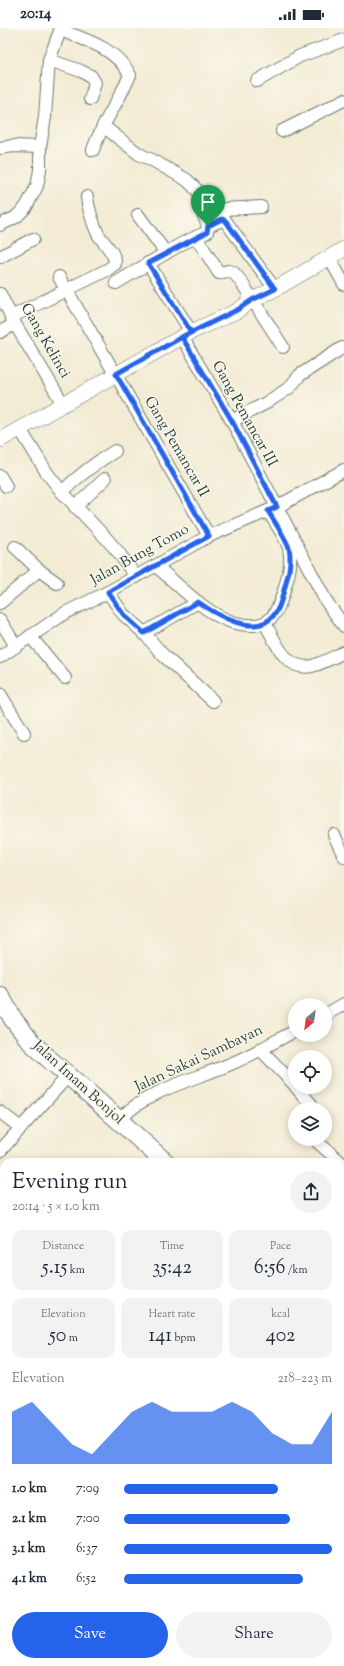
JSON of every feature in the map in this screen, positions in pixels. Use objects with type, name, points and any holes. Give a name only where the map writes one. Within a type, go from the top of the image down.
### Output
[{"type":"highway","name":"Jalan Imam Bonjol","points":[[0,996],[13,1019],[31,1042],[158,1158]]},
{"type":"main road","points":[[0,440],[187,334],[237,310],[252,300],[275,289],[344,249]]},
{"type":"street","points":[[0,225],[16,217],[26,208],[37,186],[40,170],[40,147],[45,117],[49,60],[60,29],[103,47],[126,68],[130,75],[103,126],[93,150]]},
{"type":"street","points":[[257,81],[300,56],[344,40]]},
{"type":"street","points":[[49,60],[91,76],[95,83],[90,99]]},
{"type":"street","points":[[282,131],[344,100]]},
{"type":"street","points":[[103,126],[139,154],[187,180],[199,192],[202,211],[208,226],[207,232],[166,253],[116,282]]},
{"type":"street","points":[[0,148],[12,146],[40,147]]},
{"type":"street","points":[[0,332],[13,320],[66,290],[107,270],[115,264],[113,255],[97,232],[88,206],[87,197]]},
{"type":"street","points":[[261,206],[224,209],[224,219],[275,289]]},
{"type":"street","points":[[138,216],[166,253]]},
{"type":"street","points":[[208,226],[224,219]]},
{"type":"street","points":[[196,237],[218,272],[222,274],[228,271],[233,272],[283,347]]},
{"type":"street","points":[[0,257],[34,239]]},
{"type":"street","points":[[329,257],[344,284]]},
{"type":"street","name":"Gang Pemancar III","points":[[148,263],[232,421],[272,509]]},
{"type":"street","name":"Gang Pemancar II","points":[[59,277],[209,536]]},
{"type":"street","name":"Gang Kelinci","points":[[0,294],[13,320],[63,404]]},
{"type":"street","points":[[232,421],[266,403],[289,388],[300,375],[342,348]]},
{"type":"street","points":[[20,429],[47,473],[62,492],[110,542],[136,577]]},
{"type":"street","points":[[62,492],[77,477],[98,461],[115,451]]},
{"type":"street","name":"Jalan Bung Tomo","points":[[0,656],[65,613],[108,592],[209,536],[272,509],[344,470]]},
{"type":"street","points":[[75,506],[104,479]]},
{"type":"street","points":[[156,566],[198,602],[220,617],[231,622],[256,625],[265,623],[275,614],[280,604],[290,571],[288,547],[272,509]]},
{"type":"street","points":[[272,509],[332,611],[344,626]]},
{"type":"street","points":[[16,547],[39,570],[57,583]]},
{"type":"street","points":[[0,603],[39,570]]},
{"type":"street","points":[[108,592],[123,614],[144,633],[163,655],[213,701]]},
{"type":"street","points":[[144,633],[198,602]]},
{"type":"street","points":[[0,620],[16,646]]},
{"type":"street","points":[[265,623],[282,653],[288,660],[297,665],[304,667],[313,666],[344,652]]},
{"type":"street","points":[[30,636],[65,678]]},
{"type":"street","points":[[0,694],[24,733]]},
{"type":"street","points":[[334,835],[344,856]]},
{"type":"street","points":[[332,1011],[344,1004]]},
{"type":"street","name":"Jalan Sakai Sambayan","points":[[118,1120],[127,1111],[149,1097],[236,1062],[288,1035]]},
{"type":"street","points":[[260,1049],[288,1078]]},
{"type":"street","points":[[0,1151],[68,1076]]},
{"type":"street","points":[[303,1094],[309,1102]]},
{"type":"street","points":[[0,1112],[21,1128]]},
{"type":"street","points":[[322,1146],[337,1158]]},
{"type":"route","points":[[208,226],[207,232],[181,244],[148,263],[191,332],[182,337],[116,374],[209,536],[108,592],[123,614],[144,633],[198,602],[220,617],[231,622],[256,625],[265,623],[275,614],[280,604],[290,571],[288,547],[268,511],[277,507],[232,421],[182,337],[214,322],[252,300],[275,289],[224,219],[208,226]]}]
